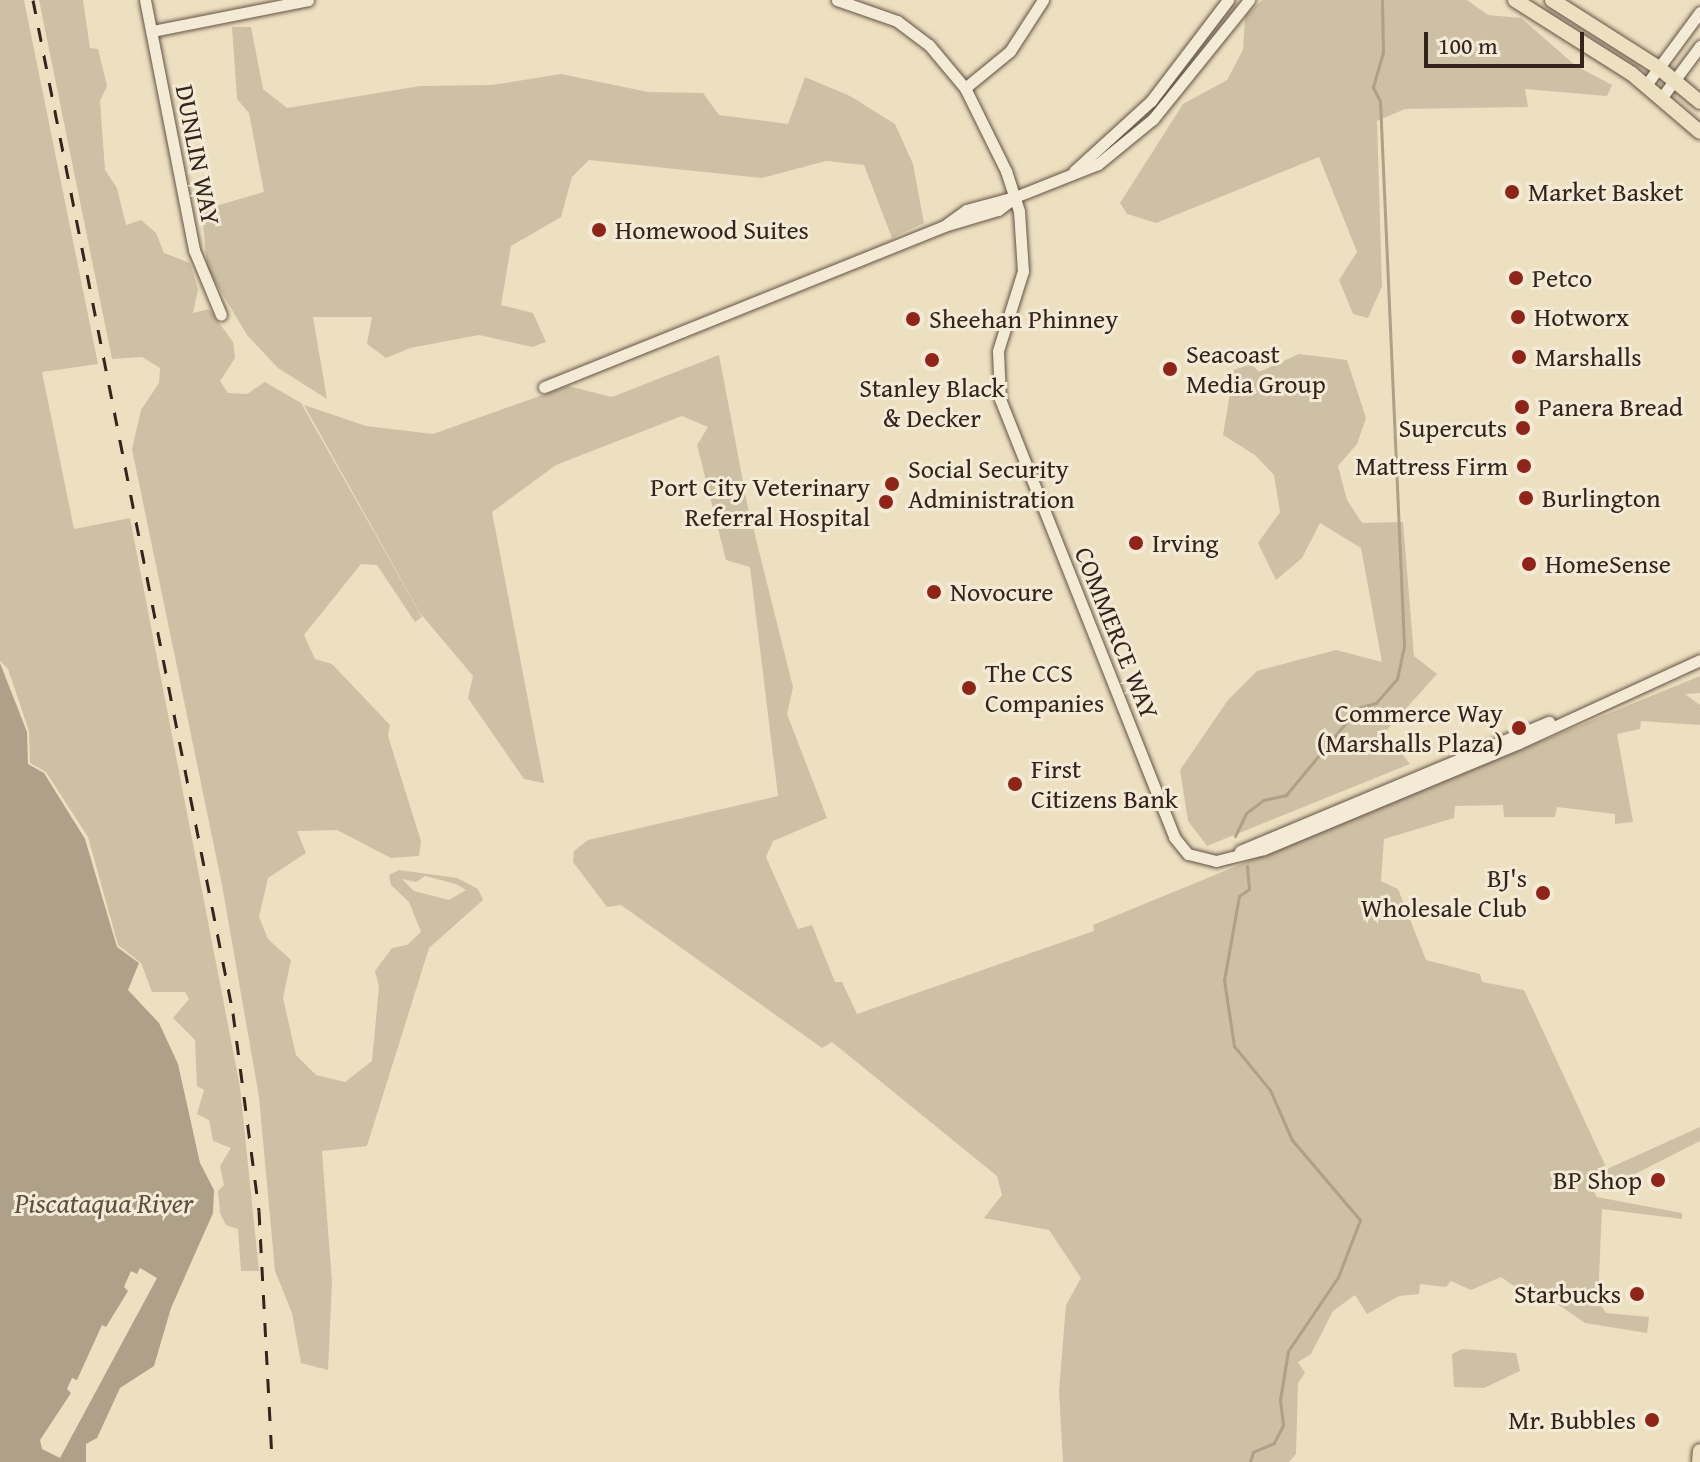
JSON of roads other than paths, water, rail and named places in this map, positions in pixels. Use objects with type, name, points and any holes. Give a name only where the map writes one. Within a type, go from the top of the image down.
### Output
[{"type":"main road","points":[[1515,0],[1646,85],[1700,132]]},
{"type":"main road","points":[[1552,0],[1659,68],[1700,102]]},
{"type":"main road","points":[[1699,1462],[1700,1451]]},
{"type":"street","name":"DUNLIN WAY","points":[[145,0],[194,250],[221,315]]},
{"type":"street","points":[[152,31],[308,0]]},
{"type":"street","name":"COMMERCE WAY","points":[[837,0],[903,24],[929,45],[965,88],[1015,197],[1023,271],[998,351],[1000,399],[1174,837],[1182,849],[1201,860],[1264,849],[1519,743],[1556,722],[1700,660]]},
{"type":"street","points":[[965,88],[1010,51],[1043,0]]},
{"type":"street","points":[[1074,171],[1151,101],[1228,0]]},
{"type":"street","points":[[544,387],[944,226],[966,210],[1015,197],[1109,157],[1153,119],[1249,0]]},
{"type":"street","points":[[1646,85],[1700,12]]},
{"type":"street","points":[[1662,97],[1700,46]]},
{"type":"water","name":"Piscataqua River","points":[[0,663],[27,732],[28,764],[44,773],[85,839],[117,947],[139,963],[128,990],[159,1023],[178,1064],[200,1163],[214,1190],[213,1213],[171,1308],[154,1366],[120,1388],[97,1438],[86,1444],[86,1462],[0,1462]]},
{"type":"waterway","points":[[1235,836],[1246,813],[1263,800],[1286,795],[1358,708],[1376,703],[1397,679],[1404,646],[1380,101],[1373,87],[1383,53],[1382,0]]},
{"type":"waterway","points":[[1247,866],[1249,889],[1239,896],[1224,980],[1234,1046],[1270,1090],[1292,1140],[1360,1220],[1338,1277],[1288,1351],[1280,1400],[1283,1425],[1274,1443],[1253,1452],[1250,1462]]},
{"type":"railway","points":[[33,0],[233,1013],[259,1211],[272,1462]]},
{"type":"place","name":"Market Basket","points":[[1512,192]]},
{"type":"place","name":"Homewood Suites","points":[[599,230]]},
{"type":"place","name":"Petco","points":[[1516,278]]},
{"type":"place","name":"Hotworx","points":[[1518,317]]},
{"type":"place","name":"Sheehan Phinney","points":[[913,319]]},
{"type":"place","name":"Marshalls","points":[[1519,357]]},
{"type":"place","name":"Stanley Black & Decker","points":[[932,360]]},
{"type":"place","name":"Seacoast Media Group","points":[[1170,369]]},
{"type":"place","name":"Panera Bread","points":[[1522,407]]},
{"type":"place","name":"Supercuts","points":[[1523,428]]},
{"type":"place","name":"Mattress Firm","points":[[1524,466]]},
{"type":"place","name":"Social Security Administration","points":[[892,484]]},
{"type":"place","name":"Burlington","points":[[1526,498]]},
{"type":"place","name":"Port City Veterinary Referral Hospital","points":[[886,502]]},
{"type":"place","name":"Irving","points":[[1136,543]]},
{"type":"place","name":"HomeSense","points":[[1529,564]]},
{"type":"place","name":"Novocure","points":[[934,592]]},
{"type":"place","name":"The CCS Companies","points":[[969,688]]},
{"type":"place","name":"Commerce Way (Marshalls Plaza)","points":[[1519,728]]},
{"type":"place","name":"First Citizens Bank","points":[[1015,784]]},
{"type":"place","name":"BJ's Wholesale Club","points":[[1543,893]]},
{"type":"place","name":"BP Shop","points":[[1658,1180]]},
{"type":"place","name":"Starbucks","points":[[1637,1294]]},
{"type":"place","name":"Mr. Bubbles","points":[[1652,1420]]}]
